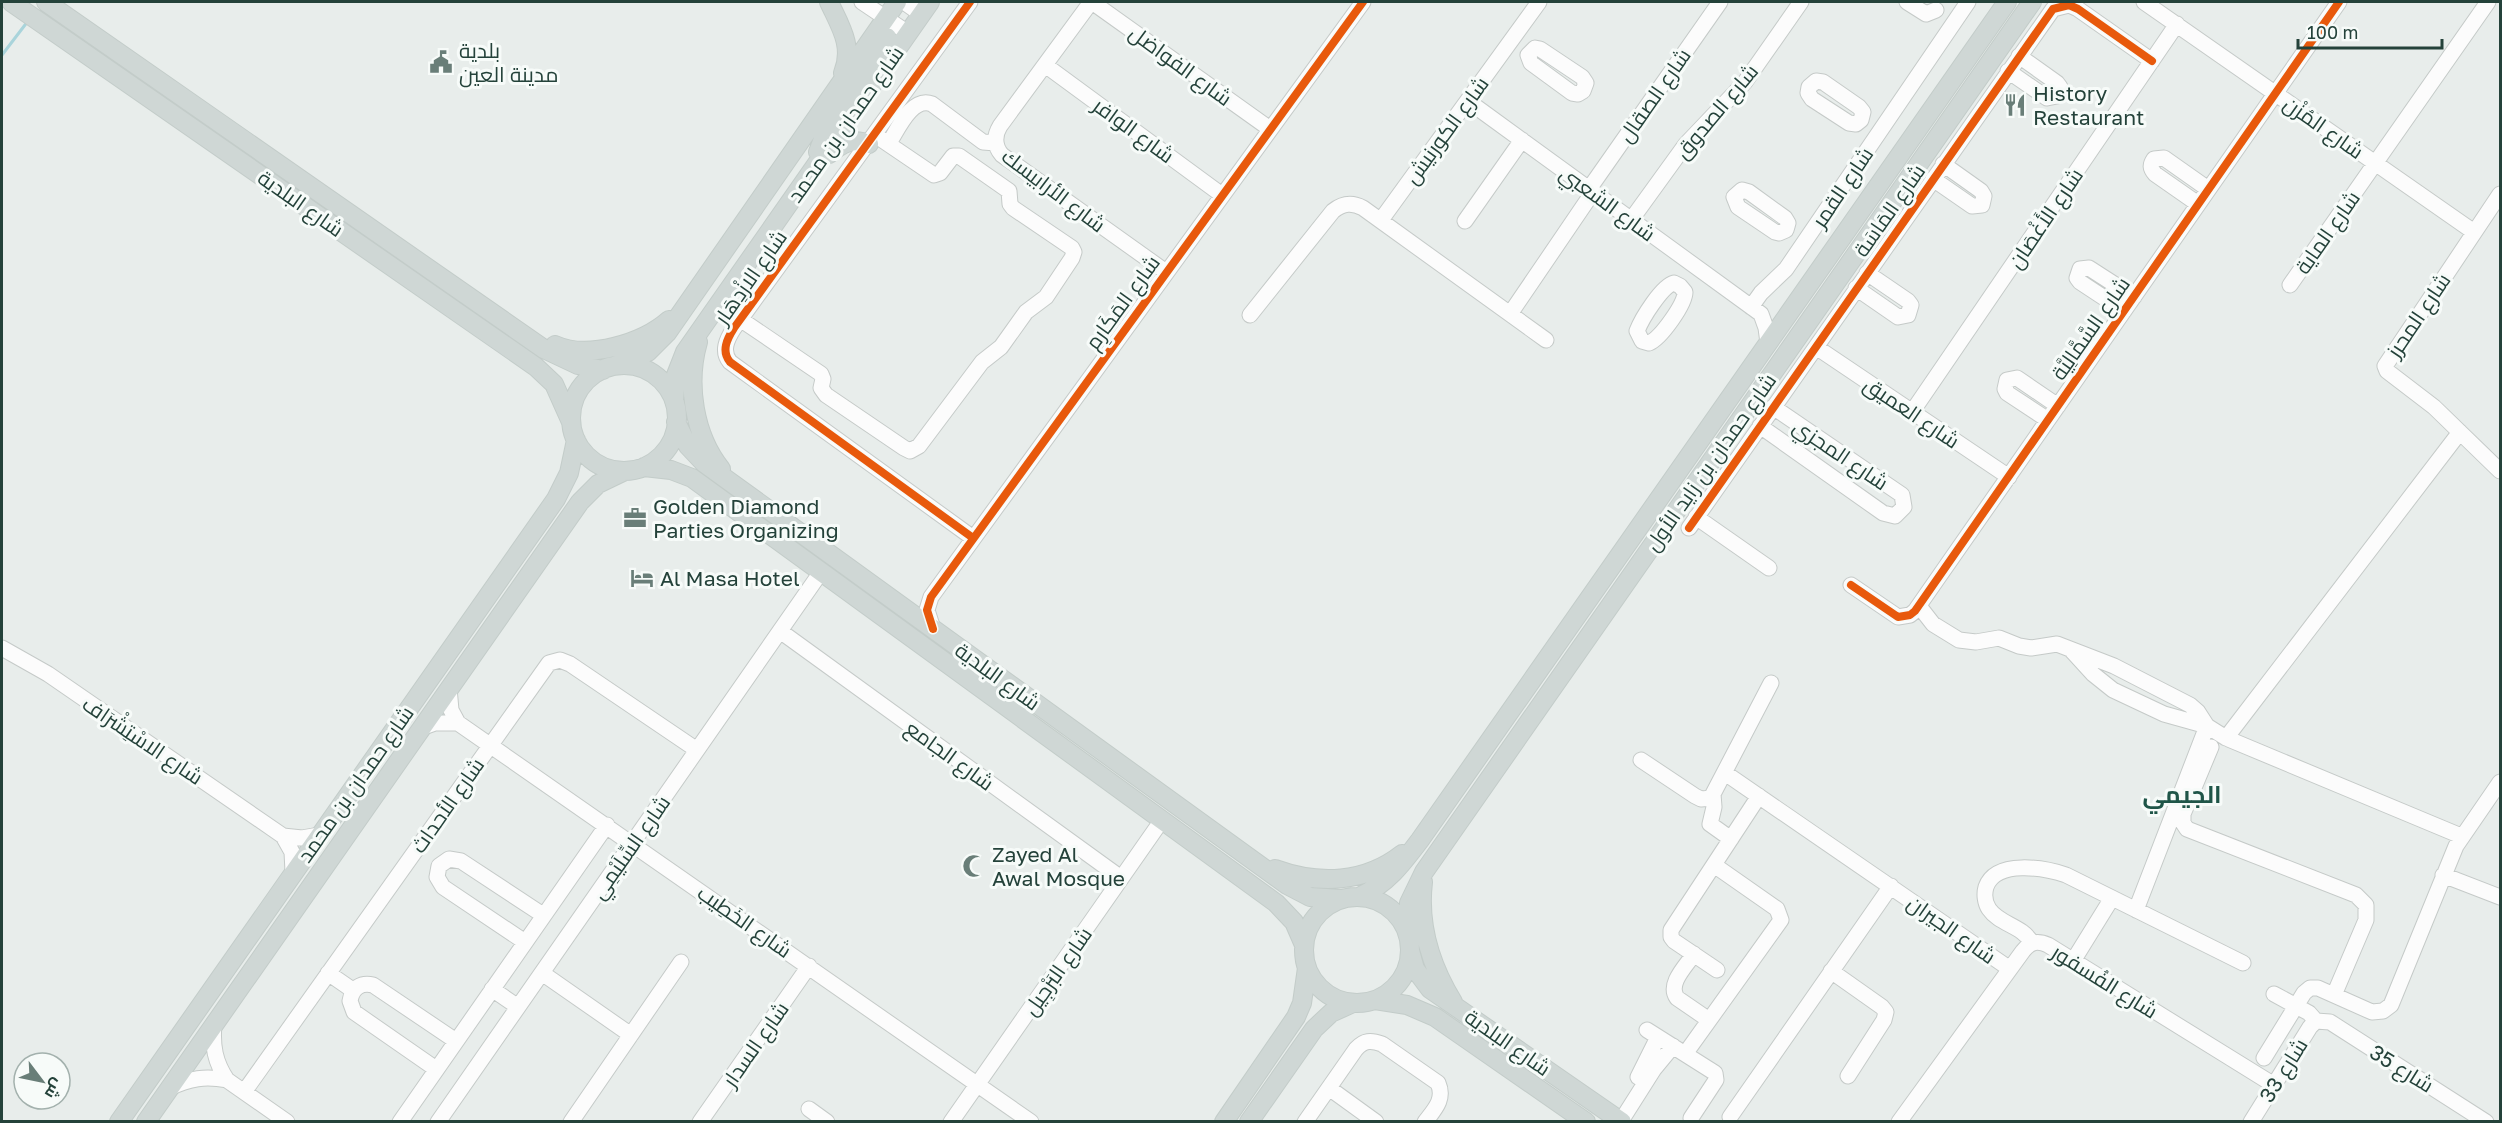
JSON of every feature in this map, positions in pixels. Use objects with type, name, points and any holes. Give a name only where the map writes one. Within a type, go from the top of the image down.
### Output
[{"type":"main road","name":"شارع البلدية","points":[[11,2],[84,50],[536,367],[554,384],[571,422]]},
{"type":"main road","name":"شارع البلدية","points":[[46,2],[554,354],[578,365],[609,368]]},
{"type":"main road","points":[[827,102],[843,73],[849,52],[847,40],[829,2]]},
{"type":"main road","name":"شارع حمدان بن محمد","points":[[674,401],[680,365],[689,346],[818,162],[897,25],[899,2]]},
{"type":"main road","name":"شارع حمدان بن زايد الأول","points":[[1359,897],[1372,891],[1393,875],[1420,840],[2007,2]]},
{"type":"main road","name":"شارع حمدان بن زايد الأول","points":[[1407,930],[1412,893],[1424,872],[2032,2]]},
{"type":"main road","name":"شارع حمدان بن محمد","points":[[609,368],[639,357],[658,344],[827,102],[897,25],[926,8]]},
{"type":"main road","points":[[818,162],[847,142],[872,139]]},
{"type":"main road","points":[[510,324],[569,351],[595,350],[645,336],[657,330],[688,302]]},
{"type":"main road","points":[[703,328],[695,352],[692,375],[700,427],[712,458],[731,483]]},
{"type":"main road","points":[[629,366],[650,373],[667,387],[674,401],[676,422],[674,434],[663,454],[644,467],[625,471],[613,470],[596,463],[582,451],[576,440],[571,422],[576,396],[587,381],[609,368],[629,366]]},
{"type":"main road","name":"شارع البلدية","points":[[676,422],[695,455],[731,483],[1297,892],[1324,899],[1341,899]]},
{"type":"main road","name":"شارع حمدان بن محمد","points":[[119,1122],[556,499],[569,473],[576,440]]},
{"type":"main road","name":"شارع البلدية","points":[[644,467],[671,470],[692,478],[1276,903],[1294,922],[1304,945]]},
{"type":"main road","name":"شارع حمدان بن محمد","points":[[146,1122],[579,501],[598,484],[625,471]]},
{"type":"main road","points":[[1254,861],[1297,877],[1344,878],[1379,870],[1420,840]]},
{"type":"main road","points":[[1424,872],[1421,906],[1426,937],[1440,978],[1455,1006]]},
{"type":"main road","points":[[1224,1122],[1296,1017],[1302,1003],[1306,968],[1304,945],[1308,930],[1316,916],[1327,906],[1341,899],[1371,898],[1388,907],[1407,930],[1410,950],[1408,966],[1401,980],[1389,992],[1375,1000],[1353,1003],[1331,1013],[1314,1029],[1249,1122]]},
{"type":"main road","name":"شارع البلدية","points":[[1410,950],[1415,969],[1431,989],[1619,1120]]},
{"type":"main road","points":[[1306,968],[1320,989],[1341,1001],[1353,1003]]},
{"type":"main road","name":"شارع البلدية","points":[[1375,1000],[1407,1005],[1436,1017],[1586,1122]]},
{"type":"street","points":[[862,2],[897,25]]},
{"type":"street","points":[[904,2],[926,8]]},
{"type":"street","name":"شارع الازْدِهَار","points":[[970,2],[740,319],[730,334],[725,353],[730,362],[974,538]]},
{"type":"street","name":"شارع الأرابيسك","points":[[1091,2],[1000,126],[996,143],[1002,155],[1166,272]]},
{"type":"street","name":"شارع الفواضل","points":[[1091,2],[1270,129]]},
{"type":"street","name":"شارع المَكَارِم","points":[[931,597],[1363,2]]},
{"type":"street","name":"شارع الكورنيش","points":[[1381,220],[1539,2]]},
{"type":"street","name":"شارع الصقال","points":[[1510,314],[1720,2]]},
{"type":"street","name":"شارع الصدوق","points":[[1631,220],[1686,144],[1745,82],[1801,2]]},
{"type":"street","points":[[1907,2],[1926,14],[1937,6],[1955,22]]},
{"type":"street","name":"شارع القمر","points":[[1756,311],[1761,293],[1782,274],[1968,2]]},
{"type":"street","name":"شارع المُزْن","points":[[2144,2],[2474,232]]},
{"type":"street","name":"شارع السَّمَّالِيَّة","points":[[1919,606],[2337,2]]},
{"type":"street","name":"شارع الماية","points":[[2290,285],[2488,2]]},
{"type":"street","name":"شارع المَاسَة","points":[[1769,568],[1693,523],[2053,9],[2069,5],[2078,9],[2152,62]]},
{"type":"street","name":"شارع الأَغْصَان","points":[[1912,412],[2177,24]]},
{"type":"street","points":[[1512,40],[1529,52]]},
{"type":"street","points":[[2008,71],[2047,98],[2057,96],[2059,92],[2057,83],[2019,56]]},
{"type":"street","name":"شارع الوافر","points":[[1045,65],[1222,195]]},
{"type":"street","points":[[888,144],[915,105],[924,101],[932,104],[983,142],[996,143]]},
{"type":"street","name":"شارع الشعبي","points":[[1468,101],[1756,311]]},
{"type":"street","name":"شارع القمر","points":[[1861,120],[1880,132]]},
{"type":"street","points":[[740,319],[821,374],[823,380],[821,388],[826,395],[910,451],[919,446],[982,362],[1001,347],[1026,312],[1046,297],[1072,258],[1074,252],[1072,248],[1013,208],[1010,204],[1009,191],[959,156],[953,156],[940,173],[934,175],[888,144],[872,139]]},
{"type":"street","points":[[1465,221],[1522,140]]},
{"type":"street","points":[[2198,204],[2155,174],[2150,164],[2154,159],[2164,158],[2208,189]]},
{"type":"street","name":"شارع المَاسَة","points":[[1933,179],[1972,206],[1982,205],[1984,195],[1982,191],[1943,164]]},
{"type":"street","name":"شارع المحرز","points":[[2500,194],[2385,366],[2387,371],[2434,407],[2500,471]]},
{"type":"street","points":[[1250,315],[1338,207],[1347,204],[1358,205],[1381,220],[1546,340]]},
{"type":"street","name":"شارع القمر","points":[[1786,230],[1804,242]]},
{"type":"street","points":[[1680,286],[1694,266]]},
{"type":"street","name":"شارع السَّمَّالِيَّة","points":[[2124,311],[2080,282],[2077,273],[2080,268],[2089,268],[2134,297]]},
{"type":"street","name":"شارع المَاسَة","points":[[1856,288],[1898,317],[1908,315],[1911,310],[1908,301],[1867,273]]},
{"type":"street","points":[[1756,311],[1777,314],[1792,309]]},
{"type":"street","points":[[1756,311],[1766,328],[1768,343]]},
{"type":"street","name":"شارع العميق","points":[[1816,347],[2009,477]]},
{"type":"street","points":[[1762,388],[1789,384],[1783,358]]},
{"type":"street","name":"شارع السَّمَّالِيَّة","points":[[2048,420],[2007,393],[2005,389],[2007,380],[2017,378],[2058,406]]},
{"type":"street","name":"شارع المجزي","points":[[1760,426],[1883,513],[1895,516],[1900,513],[1904,507],[1902,495],[1773,407]]},
{"type":"street","points":[[2226,738],[2460,432]]},
{"type":"street","name":"شارع السِّلَيْمِي","points":[[438,1122],[821,572]]},
{"type":"street","points":[[1851,585],[1898,617],[1910,615],[1919,606],[1932,624],[1959,640],[1976,642],[1999,638],[2025,648],[2057,644],[2114,666],[2190,705],[2198,711],[2207,726]]},
{"type":"street","points":[[900,605],[913,605],[931,597]]},
{"type":"street","points":[[931,597],[927,610],[933,629]]},
{"type":"street","name":"شارع الجامع","points":[[780,631],[1121,878]]},
{"type":"street","name":"شارع الاسْتِشْرَاف","points":[[2,648],[48,674],[283,836]]},
{"type":"street","points":[[2072,651],[2093,674],[2113,690],[2164,714],[2207,726],[2226,738],[2461,836]]},
{"type":"street","name":"شارع الأحداث","points":[[244,1092],[544,666],[560,660],[570,663],[697,750]]},
{"type":"street","points":[[1731,839],[1710,824],[1714,807],[1712,798],[1771,683]]},
{"type":"street","points":[[421,728],[435,723],[458,723],[451,710],[449,688]]},
{"type":"street","name":"شارع الخَطِيب","points":[[458,723],[1031,1122]]},
{"type":"street","points":[[2136,909],[2207,726]]},
{"type":"street","points":[[2211,747],[2183,814],[2183,823],[2187,829],[2356,895],[2366,905],[2366,920],[2334,995]]},
{"type":"street","points":[[1641,760],[1695,796],[1701,799],[1712,798]]},
{"type":"street","points":[[1725,773],[1891,886]]},
{"type":"street","points":[[2264,1058],[2296,1006],[2310,988],[2318,988],[2372,1012],[2383,1011],[2391,1005],[2461,836],[2500,782]]},
{"type":"street","points":[[1717,969],[1672,939],[1671,930],[1759,796]]},
{"type":"street","name":"شارع البَرْجِيل","points":[[951,1122],[1162,820]]},
{"type":"street","name":"شارع السِّلَيْمِي","points":[[400,1122],[607,825]]},
{"type":"street","points":[[283,836],[302,838],[319,835]]},
{"type":"street","points":[[283,836],[292,852],[293,872]]},
{"type":"street","points":[[525,942],[442,887],[437,877],[439,866],[448,859],[461,861],[543,915]]},
{"type":"street","points":[[1619,1120],[1654,1069],[1679,1050],[1709,1020],[1779,924],[1781,916],[1777,909],[1713,865]]},
{"type":"street","points":[[2032,943],[2025,933],[1995,916],[1986,905],[1985,891],[1996,874],[2016,869],[2050,871],[2066,875],[2243,963]]},
{"type":"street","points":[[2444,875],[2500,897]]},
{"type":"street","name":"شارع الجيران","points":[[1730,1117],[1891,886],[2010,969]]},
{"type":"street","points":[[2073,961],[2112,898]]},
{"type":"street","name":"شارع الفُسفور","points":[[1899,1122],[2027,946],[2032,943],[2043,943],[2274,1085]]},
{"type":"street","points":[[1694,954],[1674,985],[1673,992],[1677,998],[1709,1020]]},
{"type":"street","points":[[571,1122],[681,962]]},
{"type":"street","name":"شارع السدار","points":[[700,1122],[809,966]]},
{"type":"street","points":[[1831,971],[1886,1012],[1884,1020],[1848,1076]]},
{"type":"street","points":[[328,973],[354,990]]},
{"type":"street","points":[[542,973],[631,1035]]},
{"type":"street","points":[[436,1069],[354,1012],[350,1001],[354,990],[361,985],[373,985],[456,1041]]},
{"type":"street","points":[[492,989],[518,1007]]},
{"type":"street","name":"شارع 35","points":[[2274,994],[2313,1016],[2316,1021],[2330,1022],[2486,1122]]},
{"type":"street","name":"شارع 33","points":[[2251,1122],[2316,1021]]},
{"type":"street","points":[[214,1024],[213,1048],[221,1071],[227,1080],[287,1122]]},
{"type":"street","points":[[1619,1120],[1646,1064],[1652,1034],[1716,1075],[1716,1080],[1691,1118]]},
{"type":"street","points":[[1305,1122],[1356,1049],[1366,1041],[1382,1044],[1438,1083],[1440,1102],[1425,1122]]},
{"type":"street","points":[[170,1088],[180,1082],[204,1077],[227,1080]]},
{"type":"street","points":[[1329,1088],[1376,1122]]},
{"type":"street","points":[[809,1109],[826,1122]]},
{"type":"waterway","points":[[2,55],[28,21]]},
{"type":"cycle path","points":[[970,2],[734,328],[725,349],[730,362],[973,538]]},
{"type":"cycle path","points":[[933,629],[927,610],[931,597],[1363,2]]},
{"type":"cycle path","points":[[1851,585],[1898,617],[1910,615],[1915,611],[2339,2]]},
{"type":"cycle path","points":[[1689,528],[2053,9],[2069,5],[2078,9],[2152,61]]},
{"type":"place","name":"بلدية مدينة العين","points":[[441,62]]},
{"type":"place","name":"History Restaurant","points":[[2015,105]]},
{"type":"place","name":"Golden Diamond Parties Organizing","points":[[635,518]]},
{"type":"place","name":"Al Masa Hotel","points":[[642,578]]},
{"type":"place","name":"Zayed Al Awal Mosque","points":[[974,866]]},
{"type":"district","name":"الجيمي","points":[[2182,793]]}]
